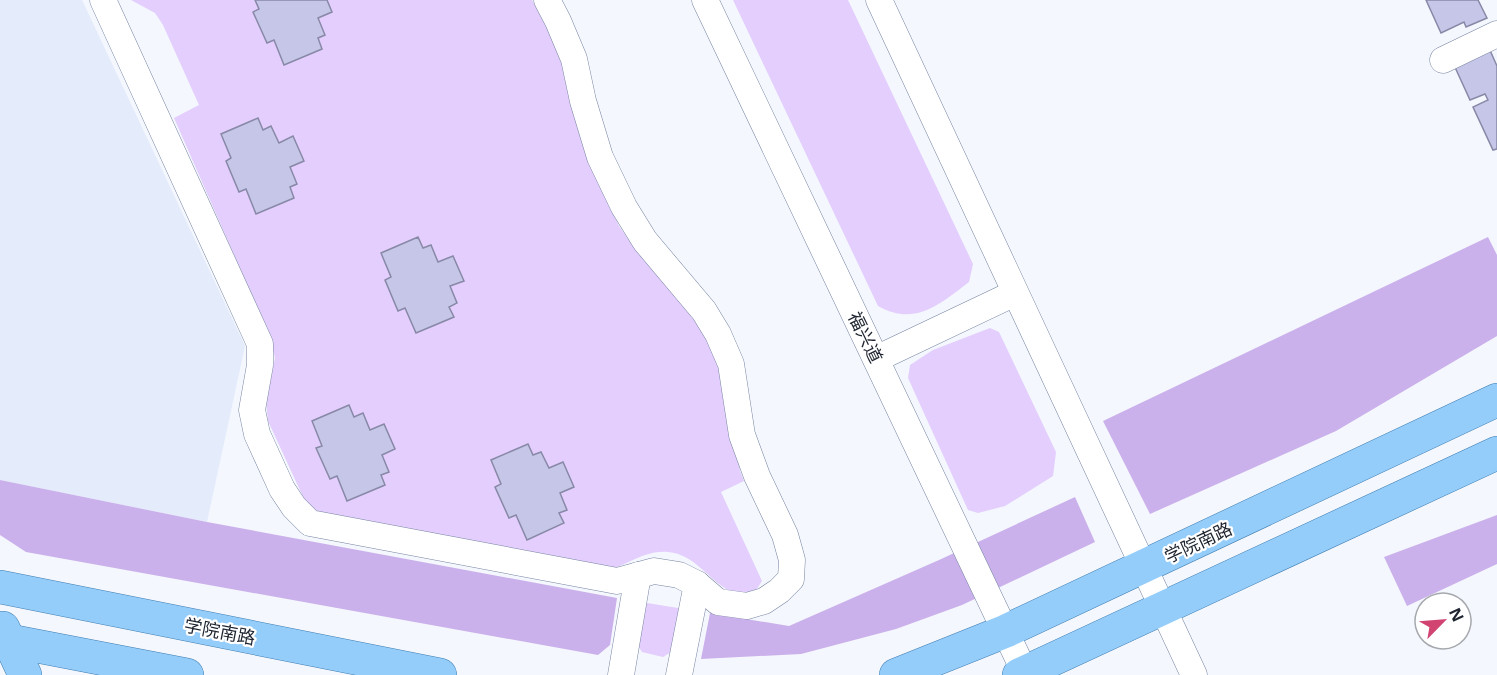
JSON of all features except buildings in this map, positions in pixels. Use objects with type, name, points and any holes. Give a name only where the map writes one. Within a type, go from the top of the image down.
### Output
[{"type":"main road","name":"学院南路","points":[[896,675],[1006,631],[1144,568],[1497,400]]},
{"type":"main road","points":[[1023,674],[1162,607],[1497,453]]},
{"type":"main road","name":"学院南路","points":[[0,587],[440,675]]},
{"type":"main road","points":[[3,634],[26,675]]},
{"type":"main road","points":[[3,634],[187,675]]},
{"type":"street","points":[[103,0],[260,344],[260,365],[252,410],[257,434],[282,489],[294,507],[310,523],[617,581],[654,571],[679,575],[697,584],[718,602],[747,606],[764,601],[790,579],[792,560],[785,535],[757,476],[742,435],[731,364],[718,334],[704,311],[645,241],[624,207],[600,157],[583,101],[574,58],[547,0]]},
{"type":"street","name":"福兴道","points":[[705,0],[1006,631],[1023,674]]},
{"type":"street","points":[[879,0],[1194,675]]},
{"type":"street","points":[[1443,60],[1497,34]]},
{"type":"street","points":[[876,359],[1015,293]]},
{"type":"street","points":[[621,675],[638,575]]},
{"type":"street","points":[[679,675],[697,584]]},
{"type":"shaded area","points":[[0,0],[82,0],[245,346],[207,522],[0,480]]},
{"type":"shaded area","points":[[131,0],[532,0],[545,20],[561,58],[586,154],[619,226],[633,246],[696,319],[713,346],[726,378],[740,471],[744,481],[721,492],[762,581],[753,595],[730,591],[694,562],[678,554],[652,553],[607,571],[319,513],[304,499],[268,421],[266,402],[275,358],[270,337],[174,118],[199,105],[163,25],[155,13]]},
{"type":"shaded area","points":[[733,0],[848,0],[973,264],[969,282],[937,305],[915,313],[891,312],[878,306]]},
{"type":"shaded area","points":[[1488,237],[1497,255],[1497,336],[1336,431],[1150,514],[1103,421]]},
{"type":"shaded area","points":[[990,328],[999,332],[1056,452],[1053,476],[1005,506],[978,513],[968,510],[908,378],[910,365],[933,350]]},
{"type":"shaded area","points":[[0,480],[207,522],[617,598],[610,645],[598,655],[26,552],[0,535]]},
{"type":"shaded area","points":[[1075,497],[1095,542],[962,605],[896,629],[801,654],[701,659],[710,613],[789,626]]},
{"type":"shaded area","points":[[1497,515],[1497,564],[1439,591],[1413,591],[1413,603],[1407,606],[1384,557]]},
{"type":"shaded area","points":[[641,602],[684,609],[674,650],[663,657],[642,652],[635,641]]}]
